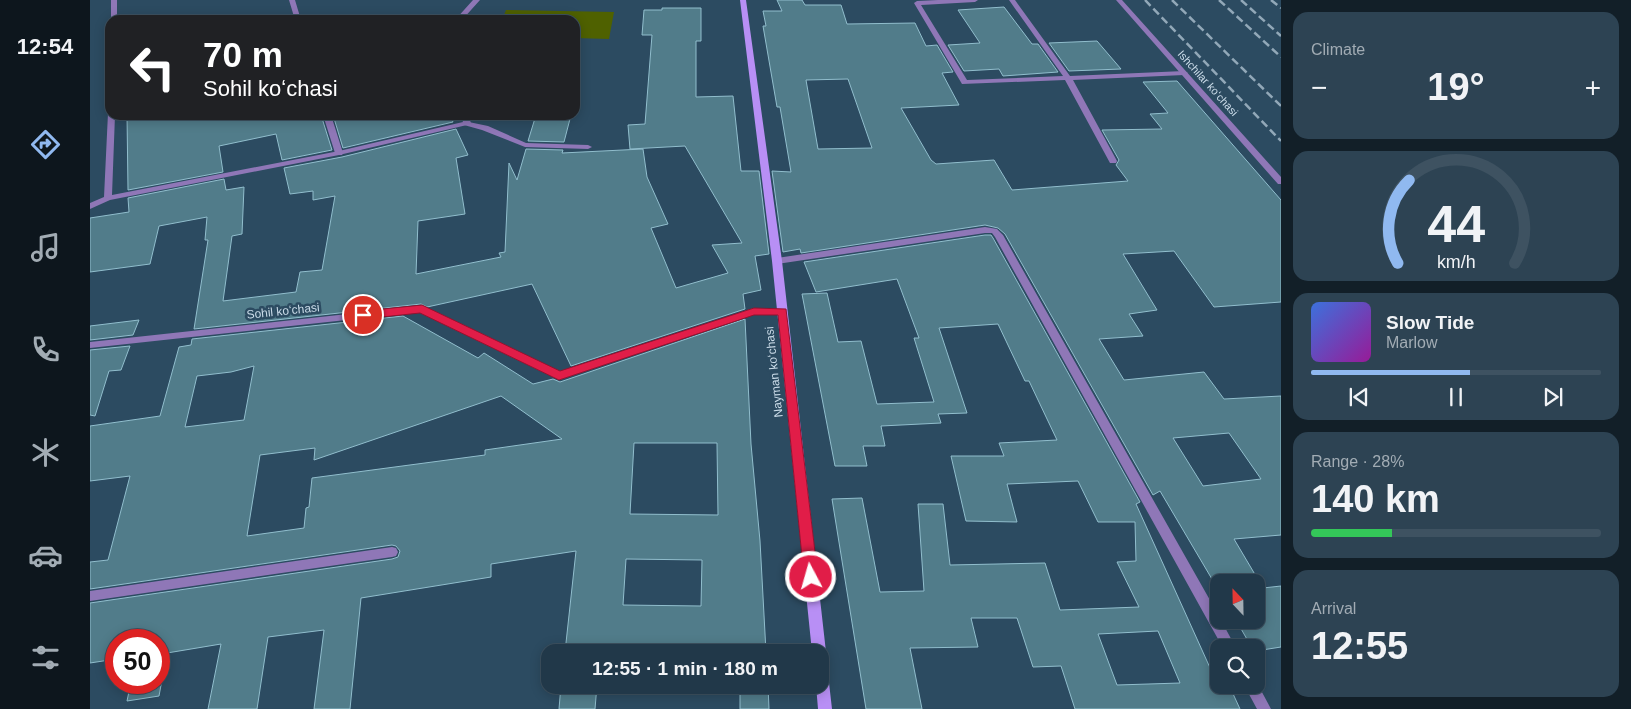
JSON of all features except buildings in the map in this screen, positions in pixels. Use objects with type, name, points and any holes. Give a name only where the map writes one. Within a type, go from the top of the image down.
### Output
[{"type":"main road","name":"Nayman koʻchasi","points":[[743,0],[783,312],[818,644]]},
{"type":"main road","points":[[823,694],[825,709]]},
{"type":"street","points":[[114,0],[114,15]]},
{"type":"street","points":[[292,0],[296,15]]},
{"type":"street","points":[[463,15],[477,0]]},
{"type":"street","points":[[975,0],[917,4],[965,82],[1184,73]]},
{"type":"street","points":[[1012,0],[1068,78],[1113,161]]},
{"type":"street","name":"Ishchilar koʻchasi","points":[[1119,0],[1281,182]]},
{"type":"street","points":[[108,198],[110,120]]},
{"type":"street","points":[[329,120],[339,153]]},
{"type":"street","points":[[90,206],[108,198],[339,153],[461,120]]},
{"type":"street","points":[[467,120],[525,145],[588,147]]},
{"type":"street","points":[[777,261],[985,230],[994,231],[999,235],[1225,639]]},
{"type":"street","name":"Sohil koʻchasi","points":[[90,345],[422,309],[559,376],[754,311],[783,312]]},
{"type":"street","points":[[90,596],[392,552]]},
{"type":"street","points":[[1256,694],[1264,709]]},
{"type":"green space","points":[[506,10],[614,12],[609,39],[580,38],[580,15],[504,15]]},
{"type":"railway","points":[[1145,0],[1281,141]]},
{"type":"railway","points":[[1172,0],[1281,106]]},
{"type":"railway","points":[[1219,0],[1281,57]]},
{"type":"railway","points":[[1241,0],[1281,36]]},
{"type":"railway","points":[[1271,0],[1281,8]]},
{"type":"route","points":[[363,315],[422,309],[559,376],[754,311],[783,312],[811,577]]}]
